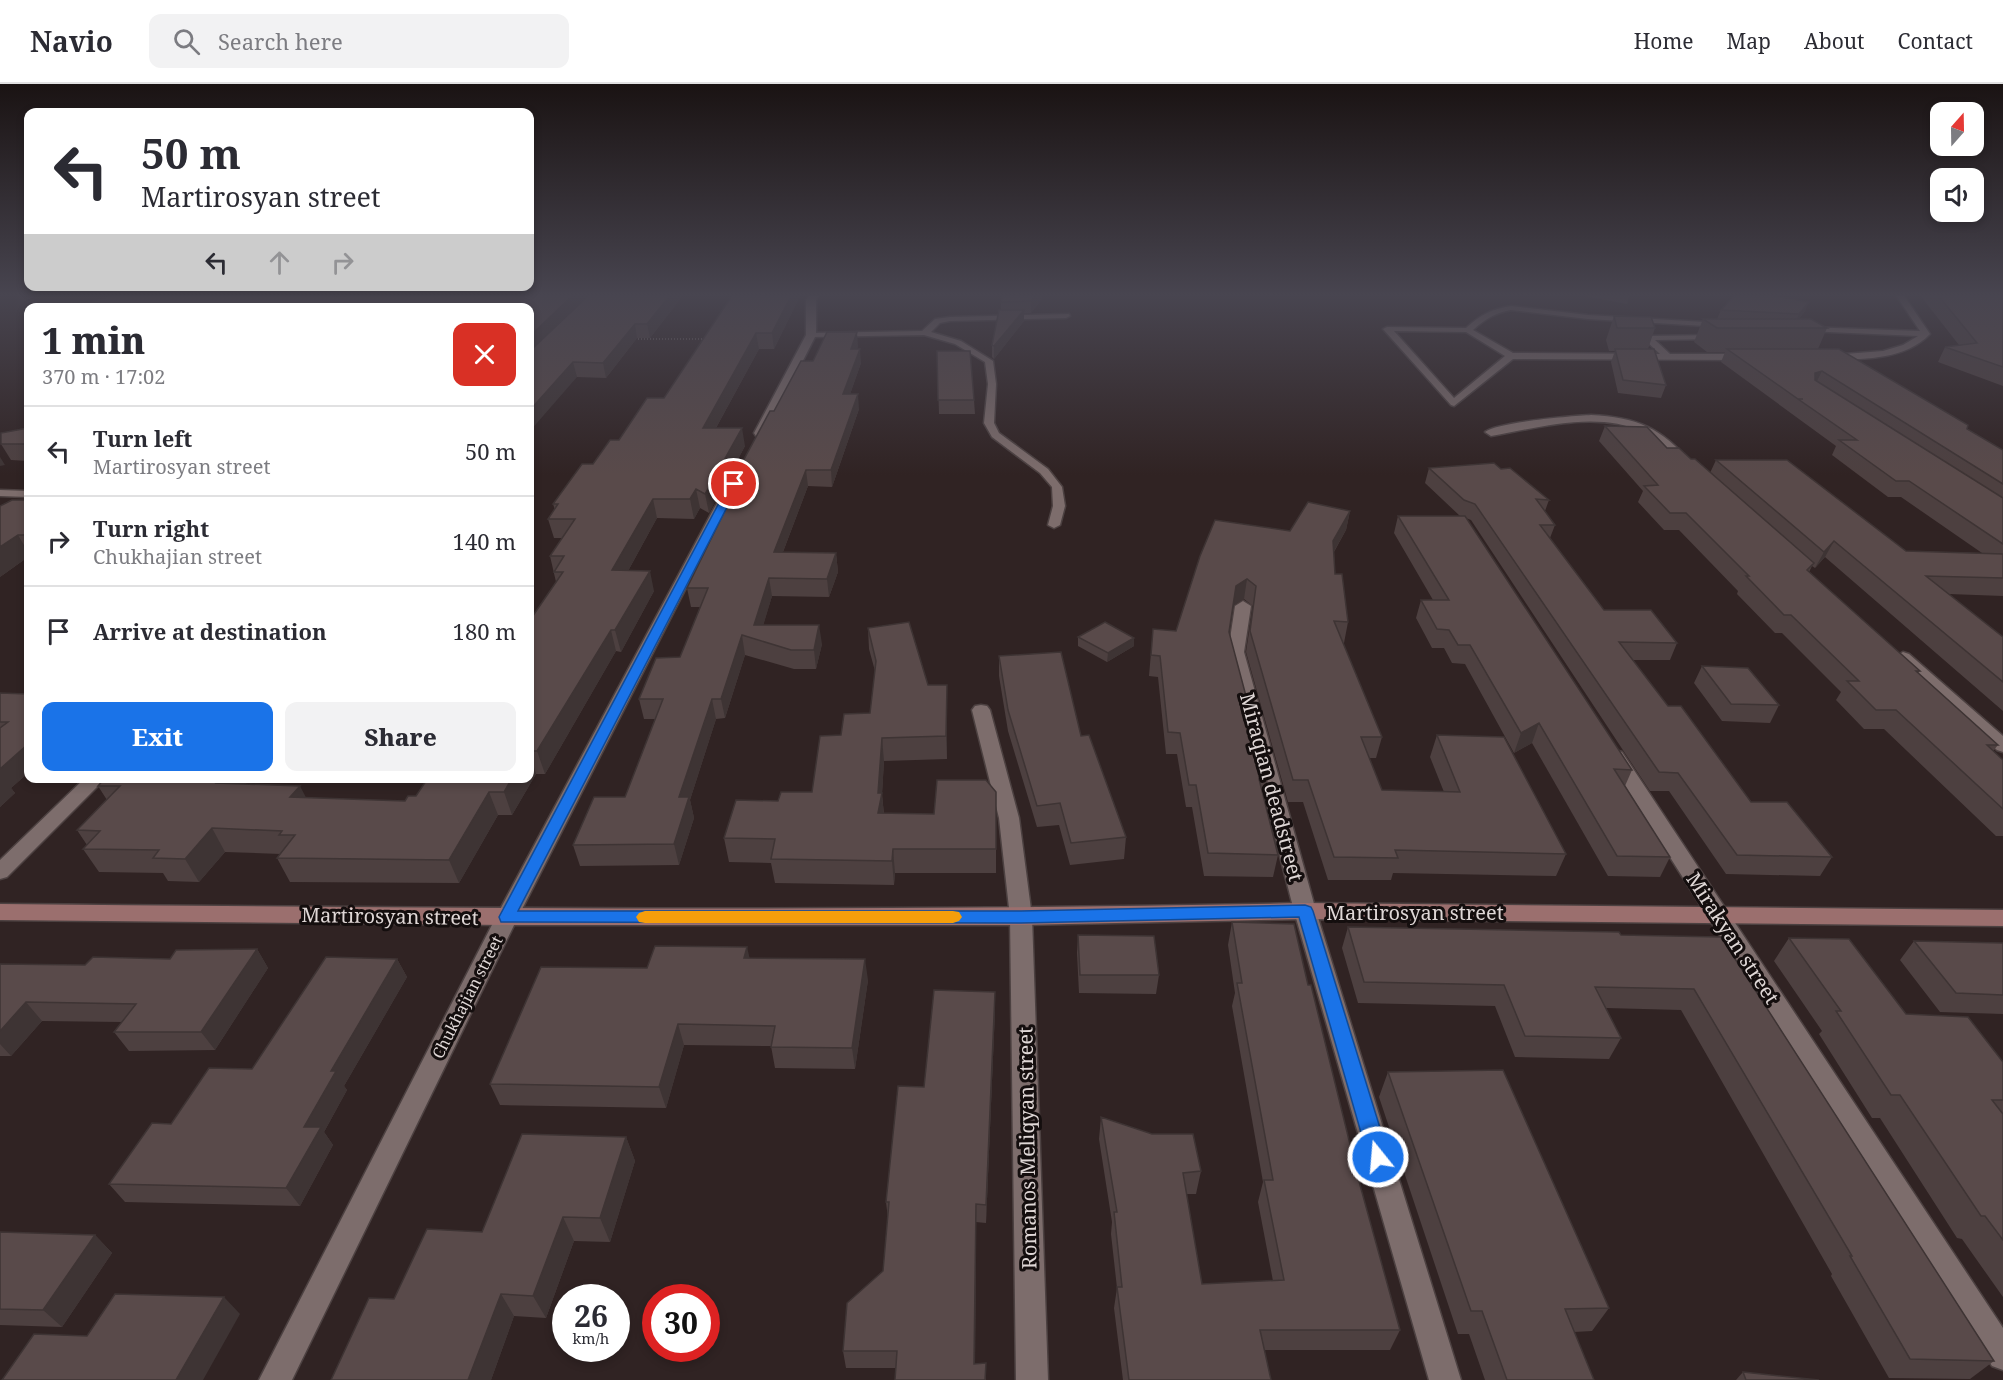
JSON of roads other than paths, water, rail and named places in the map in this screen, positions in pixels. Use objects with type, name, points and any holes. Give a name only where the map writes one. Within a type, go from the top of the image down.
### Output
[{"type":"street","name":"Chukhajian street","points":[[275,1380],[507,917],[802,354]]},
{"type":"street","points":[[1491,432],[1564,422],[1615,420],[1647,429],[1692,469]]},
{"type":"street","name":"Miraqian deadstreet","points":[[1243,606],[1236,652],[1305,911],[1445,1380]]},
{"type":"street","points":[[1896,651],[2003,746]]},
{"type":"street","name":"Romanos Meliqyan street","points":[[981,710],[1009,818],[1021,917],[1032,1380]]},
{"type":"street","name":"Mirakyan street","points":[[1602,737],[2003,1355]]},
{"type":"street","points":[[0,872],[92,783]]},
{"type":"street","name":"Martirosyan street","points":[[0,912],[507,917],[1021,917],[1305,911],[2003,918]]},
{"type":"lane","points":[[978,354],[989,361],[992,384],[988,423],[994,435],[1044,471],[1057,487],[1059,506],[1054,525]]},
{"type":"lane","points":[[1410,354],[1454,403],[1510,356],[1752,357]]},
{"type":"lane","points":[[1824,357],[1875,354]]},
{"type":"lane","points":[[0,493],[24,494]]}]
